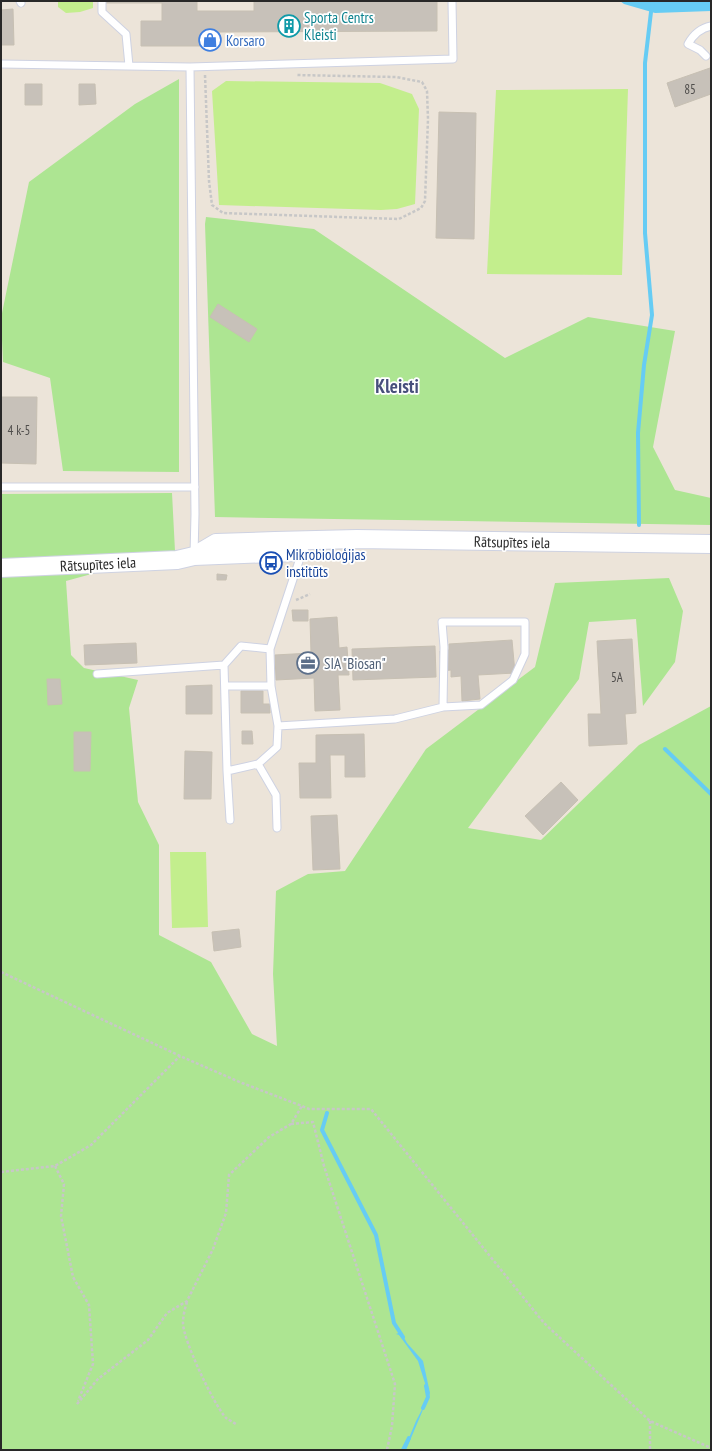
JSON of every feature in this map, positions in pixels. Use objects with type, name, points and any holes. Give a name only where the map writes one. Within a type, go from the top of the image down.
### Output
[{"type":"street","name":"Rātsupītes iela","points":[[1,568],[177,560],[194,556],[216,543],[276,540],[711,544]]},
{"type":"lane","points":[[102,1],[102,12],[126,34],[129,66]]},
{"type":"lane","points":[[1,64],[190,67],[453,59],[452,1]]},
{"type":"lane","points":[[706,56],[700,50],[688,44],[691,38],[705,27],[711,26]]},
{"type":"lane","points":[[190,67],[195,487],[194,556]]},
{"type":"lane","points":[[1,487],[195,487]]},
{"type":"lane","points":[[227,771],[258,764],[277,747],[278,726],[271,686],[270,649],[300,558],[305,549],[314,541]]},
{"type":"lane","points":[[278,726],[395,719],[443,707],[481,704],[513,680],[525,654],[525,622],[442,622],[444,647],[443,707]]},
{"type":"lane","points":[[97,674],[224,665],[241,646],[270,649]]},
{"type":"lane","points":[[224,665],[230,820]]},
{"type":"lane","points":[[225,686],[271,686]]},
{"type":"lane","points":[[258,764],[276,795],[277,828]]},
{"type":"path","points":[[205,66],[209,181],[212,205],[224,213],[399,219],[421,208],[425,200],[428,119],[427,91],[422,82],[396,76],[288,75]]},
{"type":"path","points":[[205,76],[212,75]]},
{"type":"path","points":[[1,972],[180,1056],[242,1083],[309,1109],[371,1109],[544,1323],[650,1421],[711,1448]]},
{"type":"path","points":[[1,1172],[55,1166],[91,1145],[180,1056]]},
{"type":"path","points":[[291,1124],[302,1106]]},
{"type":"path","points":[[237,1425],[226,1418],[199,1370],[185,1335],[183,1322],[187,1301],[213,1249],[226,1212],[229,1175],[269,1136],[291,1124],[313,1122],[324,1166],[395,1384],[392,1426],[387,1450]]},
{"type":"path","points":[[55,1166],[64,1184],[61,1216],[73,1277],[88,1305],[93,1364],[77,1404],[98,1379],[148,1340],[167,1313],[187,1301]]},
{"type":"path","points":[[650,1421],[650,1450]]},
{"type":"green space","points":[[58,1],[93,1],[93,8],[80,12],[66,13],[58,7]]},
{"type":"green space","points":[[179,79],[179,472],[63,471],[50,378],[3,362],[1,318],[29,182],[135,104]]},
{"type":"green space","points":[[226,81],[380,83],[412,94],[419,109],[415,204],[397,209],[381,210],[219,205],[212,91]]},
{"type":"green space","points":[[628,89],[622,275],[487,274],[496,90]]},
{"type":"green space","points":[[206,217],[314,229],[505,358],[588,317],[675,331],[653,447],[675,490],[711,498],[711,525],[215,517],[205,224]]},
{"type":"green space","points":[[172,493],[175,551],[66,581],[71,655],[84,668],[138,680],[129,708],[138,802],[159,845],[159,935],[211,962],[252,1034],[277,1046],[273,974],[276,891],[308,874],[345,871],[426,749],[535,667],[555,583],[669,578],[683,611],[675,662],[643,706],[636,619],[589,622],[579,679],[468,828],[541,840],[639,745],[711,706],[711,1450],[1,1450],[1,494]]},
{"type":"green space","points":[[170,852],[206,852],[208,927],[172,928]]},
{"type":"water","points":[[620,1],[711,1],[711,11],[655,13],[624,4]]},
{"type":"water","points":[[401,1332],[407,1343],[423,1361],[430,1393],[429,1396],[418,1361],[399,1335],[396,1334]]},
{"type":"water","points":[[428,1399],[406,1450],[404,1450],[416,1421]]},
{"type":"building","name":"Sporta Centrs Kleisti","points":[[106,1],[197,1],[197,11],[254,11],[254,1],[437,1],[437,31],[219,32],[219,46],[141,46],[141,21],[162,21],[162,3],[106,3]]},
{"type":"building","points":[[13,9],[14,45],[1,45],[1,10]]},
{"type":"building","points":[[710,68],[711,94],[675,107],[667,83]]},
{"type":"building","points":[[25,84],[42,84],[42,105],[25,105]]},
{"type":"building","points":[[79,84],[95,84],[96,104],[79,105]]},
{"type":"building","points":[[439,112],[476,113],[474,239],[436,238]]},
{"type":"building","points":[[218,304],[257,329],[249,342],[210,317]]},
{"type":"building","points":[[1,397],[37,397],[36,464],[1,463]]},
{"type":"building","points":[[217,574],[227,575],[226,580],[217,580]]},
{"type":"building","points":[[292,610],[308,610],[308,621],[293,621]]},
{"type":"building","points":[[337,617],[339,648],[347,647],[349,675],[338,675],[340,710],[315,711],[314,678],[276,680],[275,655],[311,653],[310,619]]},
{"type":"building","points":[[632,639],[636,713],[625,714],[627,744],[589,746],[588,714],[601,714],[597,641]]},
{"type":"building","points":[[512,640],[515,673],[478,675],[480,699],[462,701],[461,676],[451,677],[451,670],[441,671],[440,651],[449,650],[449,644]]},
{"type":"building","points":[[136,643],[137,663],[85,665],[84,645]]},
{"type":"building","points":[[435,646],[436,677],[353,680],[352,649]]},
{"type":"building","points":[[47,679],[60,679],[62,704],[48,705]]},
{"type":"building","points":[[212,685],[212,714],[186,714],[186,686]]},
{"type":"building","points":[[241,691],[263,691],[263,704],[270,704],[270,713],[241,713]]},
{"type":"building","points":[[242,731],[252,731],[253,744],[242,744]]},
{"type":"building","points":[[74,732],[91,732],[90,771],[74,771]]},
{"type":"building","points":[[364,734],[365,777],[345,777],[345,755],[330,755],[331,798],[300,798],[299,763],[316,763],[316,735]]},
{"type":"building","points":[[185,751],[212,752],[211,799],[184,799]]},
{"type":"building","points":[[561,782],[578,800],[543,835],[525,816]]},
{"type":"building","points":[[337,815],[340,869],[313,870],[311,816]]},
{"type":"building","points":[[239,929],[241,947],[214,951],[212,932]]},
{"type":"waterway","points":[[639,525],[638,433],[644,365],[652,315],[645,233],[645,63],[653,1]]},
{"type":"waterway","points":[[665,749],[711,794]]},
{"type":"waterway","points":[[327,1113],[322,1130],[376,1235],[394,1323],[403,1337]]},
{"type":"waterway","points":[[423,1408],[428,1397],[426,1386]]},
{"type":"waterway","points":[[403,1450],[409,1438]]},
{"type":"place","name":"Sporta Centrs Kleisti","points":[[289,26]]},
{"type":"place","name":"Korsaro","points":[[210,40]]},
{"type":"place","name":"Mikrobioloģijas institūts","points":[[271,563]]},
{"type":"place","name":"SIA \"Biosan\"","points":[[308,663]]},
{"type":"district","name":"Kleisti","points":[[397,386]]}]
